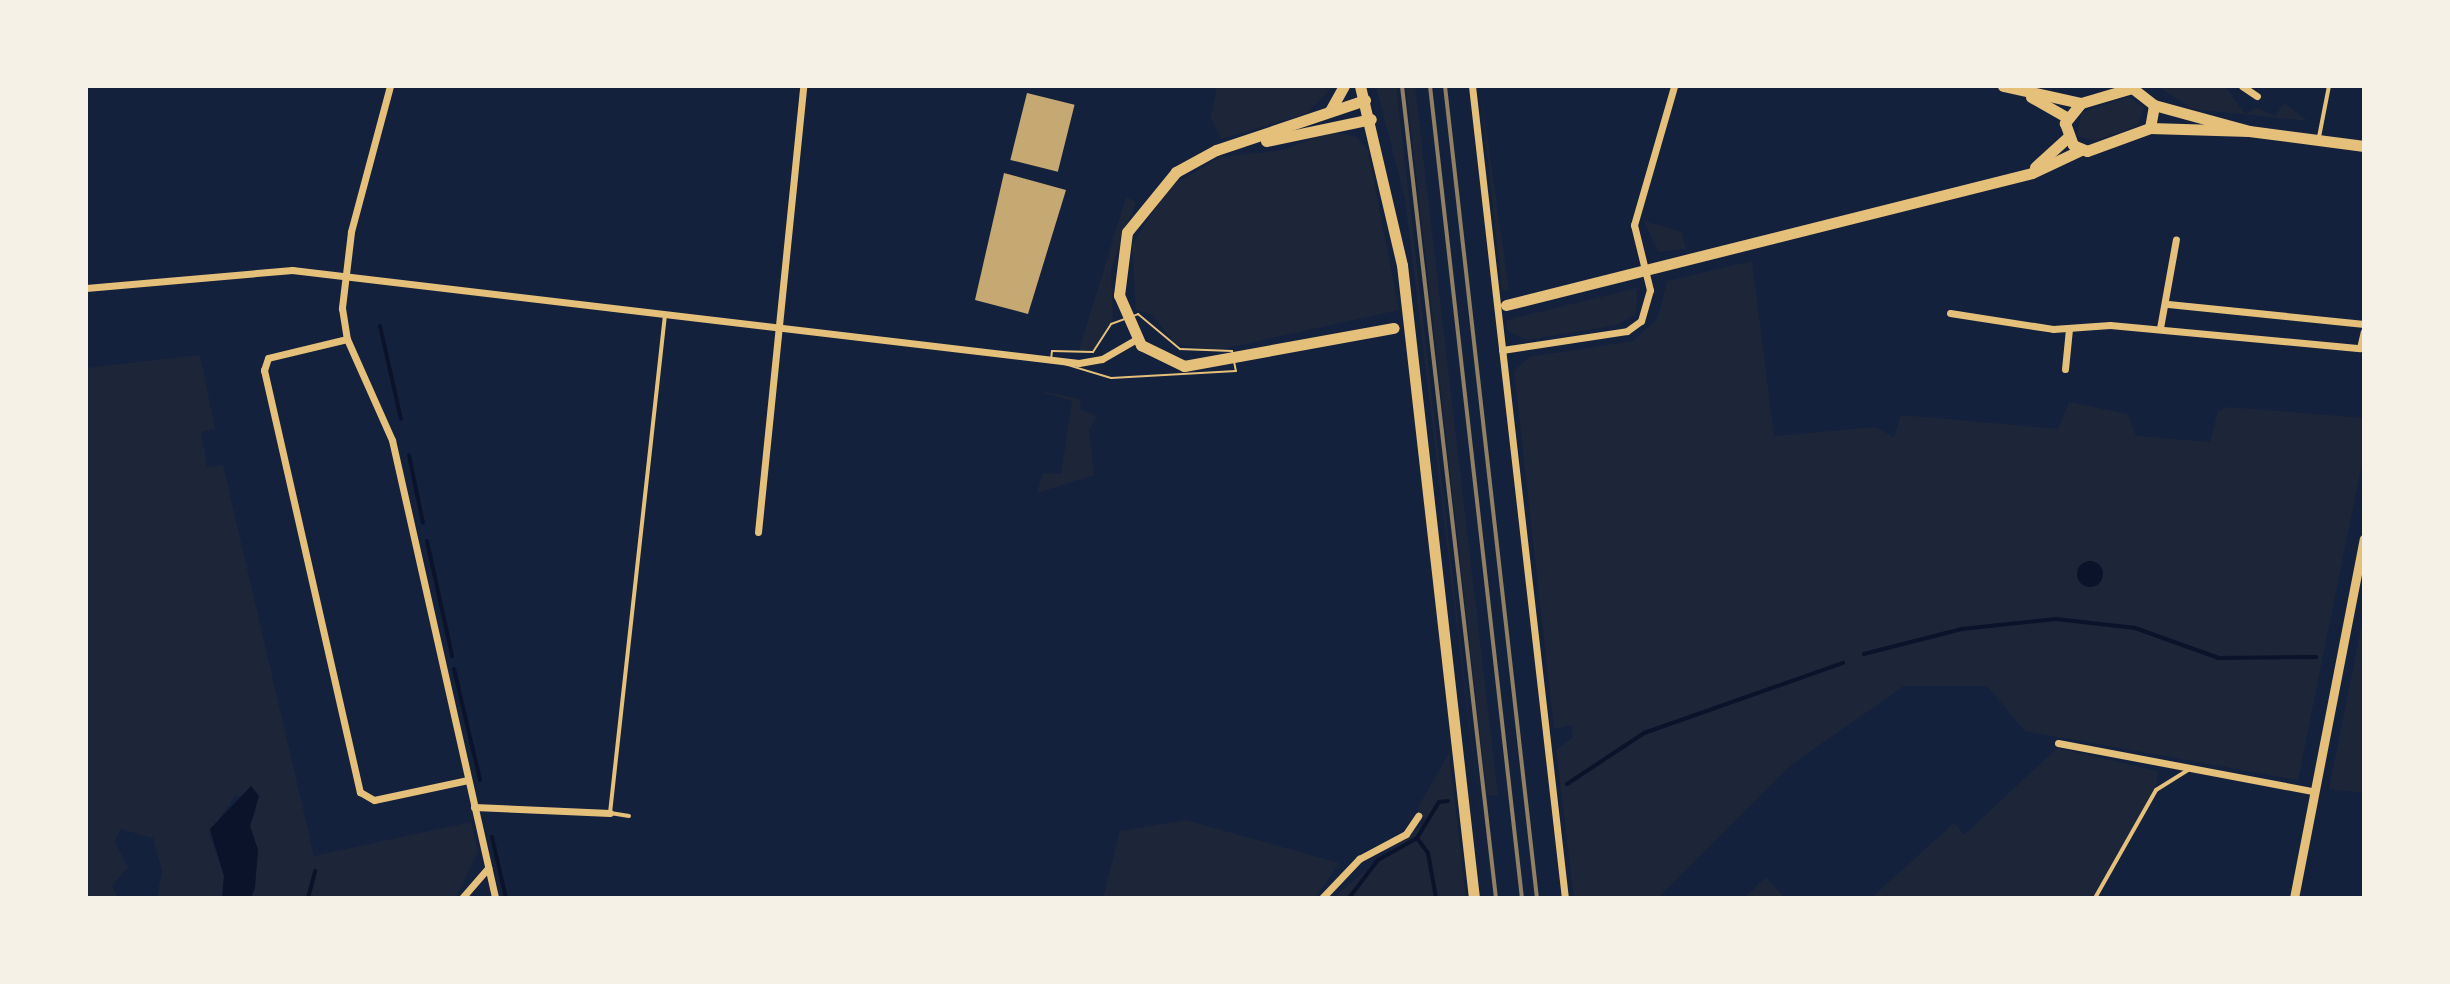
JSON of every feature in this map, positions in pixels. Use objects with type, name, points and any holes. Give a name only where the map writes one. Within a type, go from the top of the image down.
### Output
[{"type":"main road","points":[[1330,111],[1344,86]]},
{"type":"main road","points":[[1360,86],[1371,119],[1402,265],[1474,898]]},
{"type":"main road","points":[[2002,86],[2081,103]]},
{"type":"main road","points":[[2002,86],[2052,104],[2066,117],[2067,138],[2081,150]]},
{"type":"main road","points":[[2066,117],[2081,103],[2123,87],[2140,91],[2154,105],[2249,131]]},
{"type":"main road","points":[[1365,100],[1234,145],[1163,182],[1127,232],[1119,295],[1136,339],[1151,354],[1184,366],[1234,361],[1394,328]]},
{"type":"main road","points":[[2150,128],[2154,105]]},
{"type":"main road","points":[[1234,145],[1371,119]]},
{"type":"main road","points":[[1506,305],[2021,175],[2081,150],[2150,128],[2249,131],[2364,146]]},
{"type":"main road","points":[[2021,175],[2067,138]]},
{"type":"street","points":[[390,86],[345,276],[347,339],[389,428],[495,898]]},
{"type":"street","points":[[758,532],[782,329],[803,86]]},
{"type":"street","points":[[1472,86],[1565,898]]},
{"type":"street","points":[[1502,350],[1627,331],[1648,308],[1647,271],[1634,225],[1674,86]]},
{"type":"street","points":[[2242,86],[2257,96]]},
{"type":"street","points":[[2160,328],[2168,304],[2176,239]]},
{"type":"street","points":[[86,288],[265,269],[1051,360],[1092,362],[1136,339]]},
{"type":"street","points":[[2168,304],[2364,324]]},
{"type":"street","points":[[1950,313],[2069,329],[2160,328],[2360,348],[2364,331]]},
{"type":"street","points":[[2065,369],[2069,329]]},
{"type":"street","points":[[347,339],[268,358],[264,370],[360,792],[371,801],[468,780]]},
{"type":"street","points":[[2294,898],[2364,539]]},
{"type":"street","points":[[2058,743],[2313,791]]},
{"type":"street","points":[[474,807],[610,813]]},
{"type":"street","points":[[1322,898],[1346,869],[1406,834],[1418,816]]},
{"type":"street","points":[[462,898],[488,868]]},
{"type":"lane","points":[[2319,139],[2329,86]]},
{"type":"lane","points":[[629,816],[610,813],[665,315]]},
{"type":"lane","points":[[2095,898],[2156,790],[2189,769]]},
{"type":"path","points":[[1051,360],[1078,372],[1165,380],[1236,371],[1234,361]]},
{"type":"shaded area","points":[[1217,86],[1334,86],[1306,114],[1221,139],[1211,118]]},
{"type":"shaded area","points":[[1376,86],[1396,86],[1490,898],[1405,199]]},
{"type":"shaded area","points":[[1406,86],[1415,86],[1498,796],[1487,795]]},
{"type":"shaded area","points":[[1480,86],[1509,290],[1502,291]]},
{"type":"shaded area","points":[[2157,86],[2225,86],[2245,114],[2256,108],[2275,116],[2284,103],[2308,121],[2192,109]]},
{"type":"shaded area","points":[[2128,97],[2144,107],[2137,126],[2094,141],[2077,136],[2081,113]]},
{"type":"shaded area","points":[[1331,131],[1357,137],[1368,151],[1399,310],[1217,350],[1176,344],[1151,314],[1136,310],[1132,245],[1168,188],[1220,157],[1284,150]]},
{"type":"shaded area","points":[[1126,197],[1136,202],[1111,269],[1113,319],[1092,351],[1079,351]]},
{"type":"shaded area","points":[[1644,221],[1682,232],[1686,249],[1658,252]]},
{"type":"shaded area","points":[[1752,261],[1774,436],[1875,427],[1894,437],[1901,415],[2058,429],[2069,402],[2128,414],[2136,436],[2210,442],[2218,411],[2229,407],[2364,418],[2364,453],[2298,780],[2025,731],[1987,686],[1904,686],[1791,765],[1658,898],[1574,898],[1556,750],[1573,737],[1572,725],[1554,729],[1514,371],[1529,357],[1633,341],[1658,318],[1667,281]]},
{"type":"shaded area","points":[[1637,288],[1636,314],[1617,325],[1527,340],[1507,331],[1507,320]]},
{"type":"shaded area","points":[[200,355],[215,429],[201,432],[207,467],[223,465],[314,856],[471,822],[478,851],[456,898],[251,898],[258,850],[250,826],[257,808],[236,795],[209,833],[224,876],[222,898],[157,898],[162,871],[153,838],[120,829],[115,842],[128,867],[112,886],[118,898],[86,898],[86,368]]},
{"type":"shaded area","points":[[1031,389],[1080,399],[1081,410],[1097,416],[1089,431],[1094,475],[1037,493],[1043,473],[1061,474],[1072,401]]},
{"type":"shaded area","points":[[2090,561],[2099,565],[2103,574],[2099,583],[2090,587],[2081,583],[2077,574],[2081,565]]},
{"type":"shaded area","points":[[2364,614],[2364,793],[2329,789]]},
{"type":"shaded area","points":[[2057,748],[2158,771],[2155,789],[2092,898],[1871,898],[1954,823],[1964,835]]},
{"type":"shaded area","points":[[1449,753],[1466,898],[1333,898],[1426,821],[1417,809]]},
{"type":"shaded area","points":[[251,786],[259,796],[250,826],[258,850],[255,888],[251,898],[222,898],[224,876],[210,829]]},
{"type":"shaded area","points":[[1186,820],[1339,863],[1315,898],[1103,898],[1120,831]]},
{"type":"shaded area","points":[[1766,877],[1785,898],[1744,898]]},
{"type":"building","points":[[1027,93],[1075,105],[1058,172],[1010,160]]},
{"type":"building","points":[[1004,173],[1066,190],[1028,314],[975,300]]},
{"type":"waterway","points":[[380,326],[401,419]]},
{"type":"waterway","points":[[409,455],[423,523]]},
{"type":"waterway","points":[[427,541],[452,656]]},
{"type":"waterway","points":[[1864,654],[1962,629],[2056,619],[2135,628],[2219,658],[2316,657]]},
{"type":"waterway","points":[[1567,784],[1644,733],[1843,663]]},
{"type":"waterway","points":[[454,669],[480,780]]},
{"type":"waterway","points":[[1436,898],[1428,853],[1417,838],[1439,802],[1448,801]]},
{"type":"waterway","points":[[492,837],[506,898]]},
{"type":"waterway","points":[[1349,898],[1378,860],[1417,838]]},
{"type":"waterway","points":[[308,898],[315,871]]},
{"type":"railway","points":[[1402,86],[1496,898]]},
{"type":"railway","points":[[1430,86],[1522,898]]},
{"type":"railway","points":[[1445,86],[1537,898]]}]
